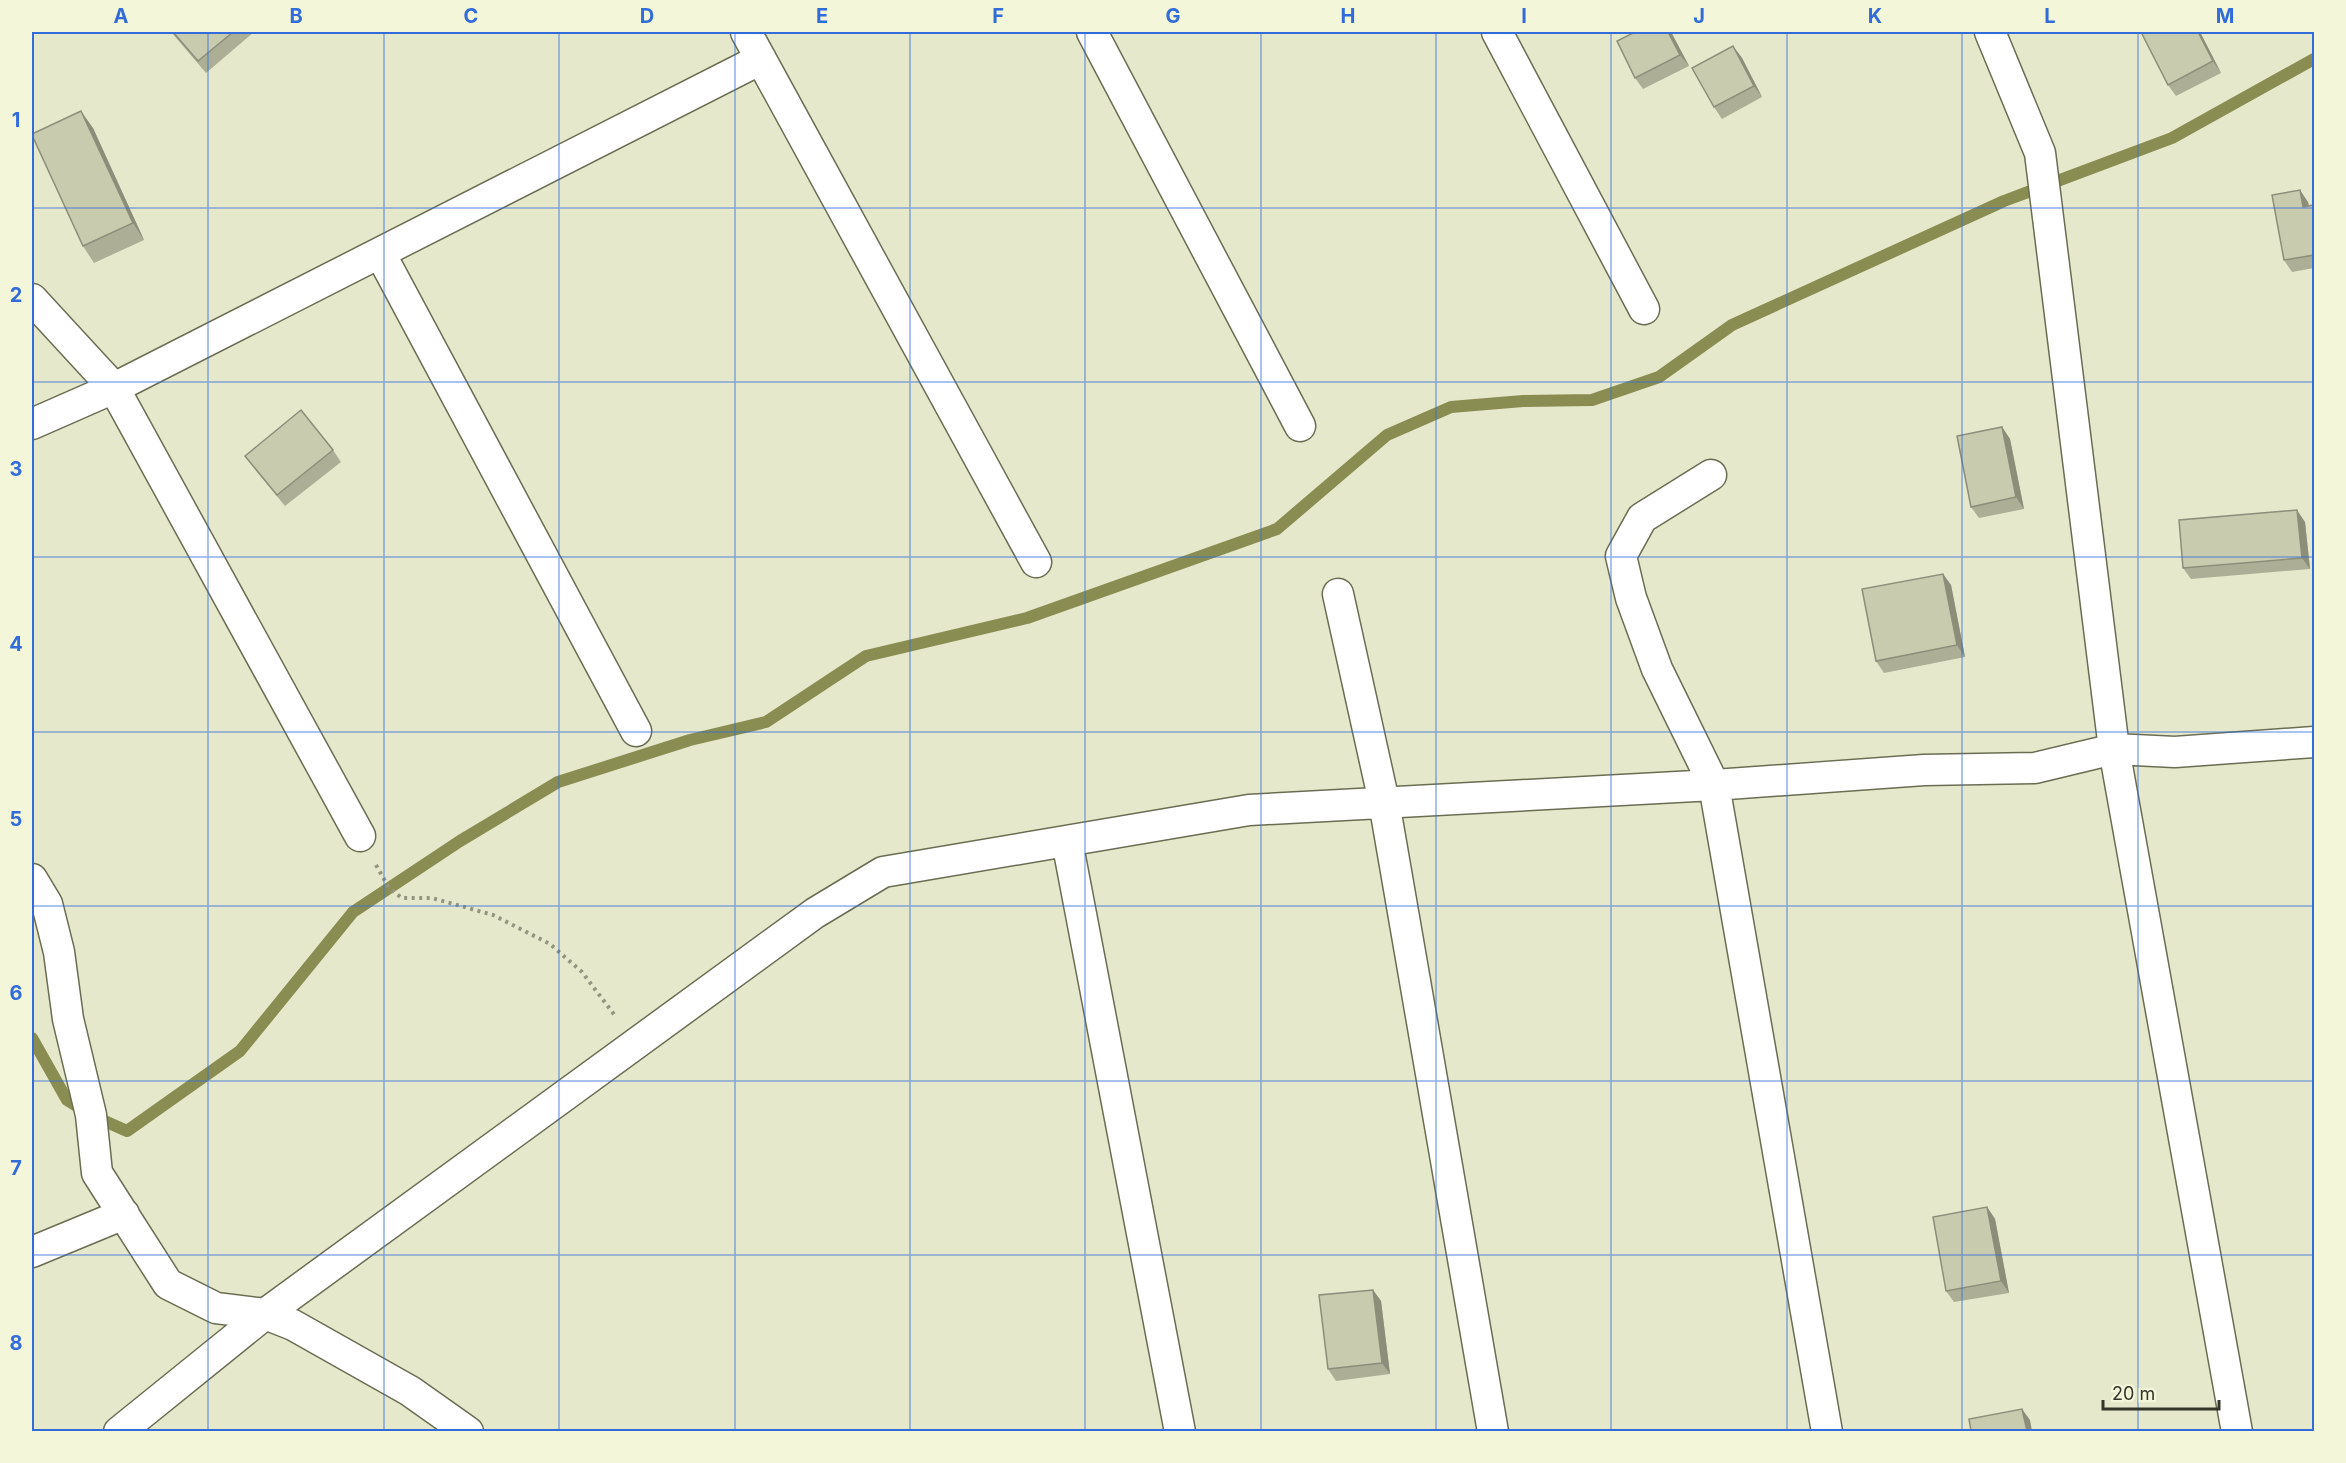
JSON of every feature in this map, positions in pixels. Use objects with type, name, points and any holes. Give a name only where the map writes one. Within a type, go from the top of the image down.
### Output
[{"type":"street","points":[[746,32],[1036,562]]},
{"type":"street","points":[[1092,32],[1300,426]]},
{"type":"street","points":[[1497,32],[1644,309]]},
{"type":"street","points":[[1990,32],[2040,153],[2114,749],[2237,1431]]},
{"type":"street","points":[[32,424],[114,388],[761,59]]},
{"type":"street","points":[[380,253],[636,731]]},
{"type":"street","points":[[32,299],[114,388],[360,836]]},
{"type":"street","points":[[1710,475],[1642,518],[1621,556],[1631,598],[1657,669],[1713,785],[1827,1431]]},
{"type":"street","points":[[1338,594],[1384,802],[1492,1431]]},
{"type":"street","points":[[119,1431],[265,1314],[815,912],[883,872],[1249,810],[1713,785],[1924,770],[2035,768],[2114,749],[2175,752],[2314,742]]},
{"type":"street","points":[[1067,841],[1180,1431]]},
{"type":"street","points":[[32,879],[47,904],[59,952],[68,1019],[91,1115],[97,1173],[168,1284],[216,1308],[265,1314],[293,1326],[410,1391],[468,1431]]},
{"type":"street","points":[[32,1252],[124,1214]]},
{"type":"path","points":[[360,836],[389,888],[402,898],[432,898],[493,915],[550,944],[582,972],[636,1043]]},
{"type":"building","points":[[173,32],[233,32],[198,61]]},
{"type":"building","points":[[1635,32],[1668,32],[1680,55],[1635,78],[1617,41]]},
{"type":"building","points":[[2141,32],[2198,32],[2213,61],[2168,85]]},
{"type":"building","points":[[1733,46],[1754,86],[1714,107],[1692,68]]},
{"type":"building","points":[[81,111],[133,223],[83,246],[32,135]]},
{"type":"building","points":[[2300,190],[2303,207],[2314,205],[2314,255],[2284,260],[2272,195]]},
{"type":"building","points":[[301,410],[333,450],[277,495],[245,456]]},
{"type":"building","points":[[2002,427],[2016,497],[1971,507],[1957,436]]},
{"type":"building","points":[[2297,510],[2302,558],[2183,568],[2179,520]]},
{"type":"building","points":[[1943,574],[1957,645],[1876,661],[1862,589]]},
{"type":"building","points":[[1987,1207],[2001,1281],[1946,1291],[1933,1217]]},
{"type":"building","points":[[1373,1290],[1382,1363],[1328,1369],[1319,1295]]},
{"type":"building","points":[[2022,1409],[2027,1431],[1971,1431],[1969,1419]]},
{"type":"waterway","points":[[32,1038],[67,1100],[91,1115],[127,1131],[240,1051],[353,912],[460,841],[558,782],[690,740],[766,722],[866,656],[1027,618],[1277,529],[1387,435],[1451,407],[1523,401],[1592,400],[1659,377],[1732,325],[2004,201],[2172,138],[2314,59]]}]
